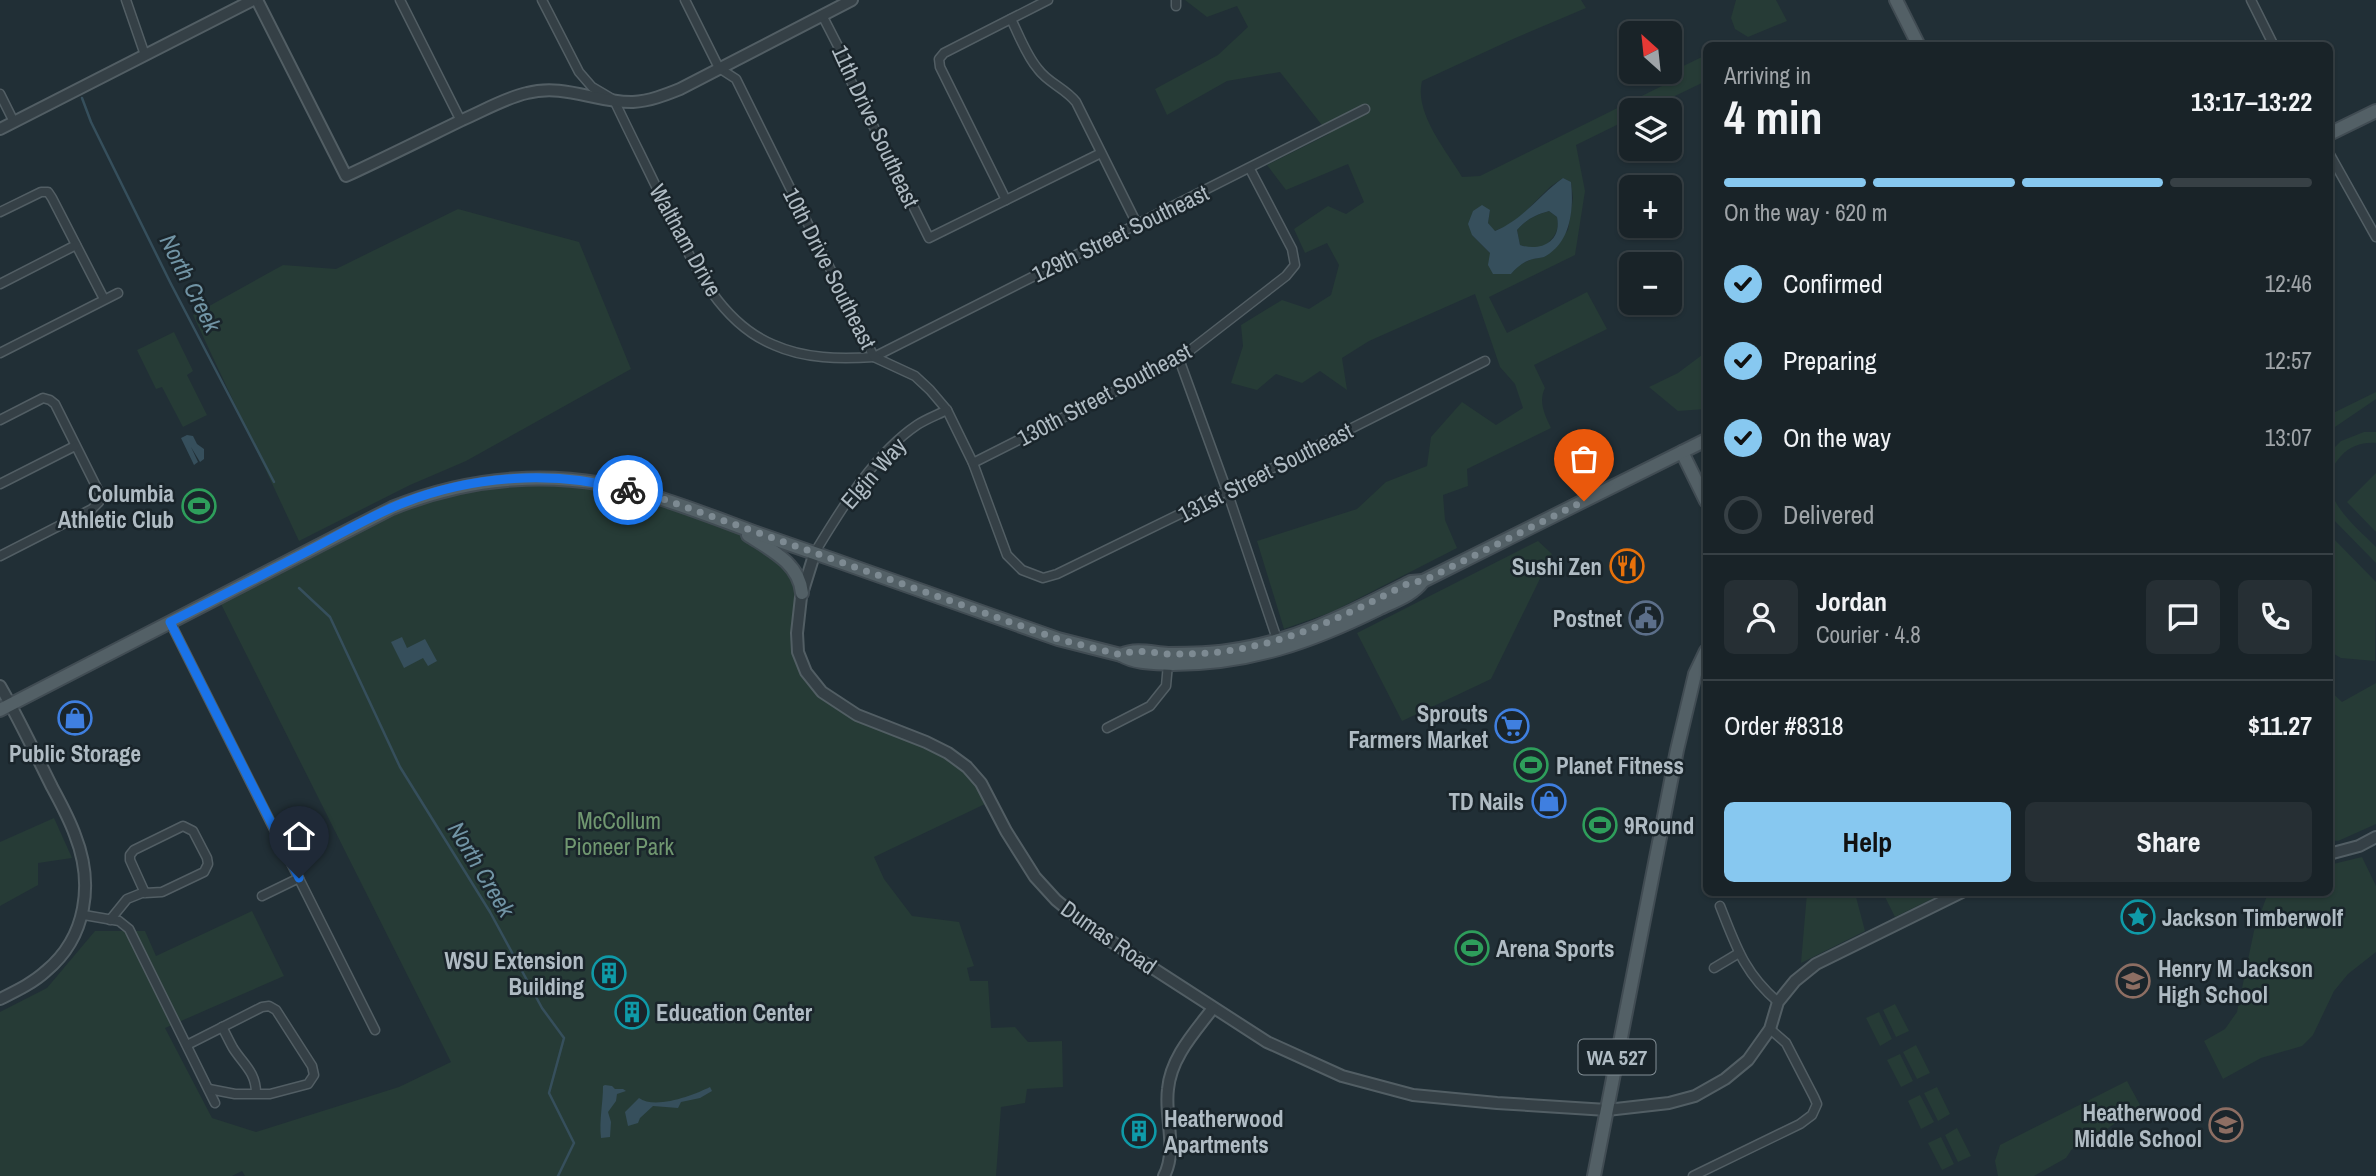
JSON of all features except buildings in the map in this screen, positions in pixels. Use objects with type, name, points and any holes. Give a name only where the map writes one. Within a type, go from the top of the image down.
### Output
[{"type":"main road","points":[[1896,0],[1917,42]]},
{"type":"main road","points":[[2333,132],[2376,111]]},
{"type":"main road","points":[[1121,655],[1131,651],[1169,654],[1225,652],[1300,635],[1346,616],[1411,582],[1423,581],[1703,442]]},
{"type":"main road","points":[[1682,452],[1703,495]]},
{"type":"main road","points":[[4,710],[392,508],[436,492],[502,479],[538,477],[580,480],[660,498],[1058,639],[1121,655],[1130,660],[1168,663],[1230,660],[1280,650],[1322,635],[1416,591],[1423,581]]},
{"type":"main road","points":[[730,523],[788,562],[799,577],[803,593]]},
{"type":"main road","name":"WA 527","points":[[1594,1176],[1671,775],[1695,674],[1703,657]]},
{"type":"street","points":[[126,0],[145,55]]},
{"type":"street","points":[[0,129],[255,0],[346,176],[527,92],[573,91],[634,102],[652,99],[680,89],[852,0]]},
{"type":"street","points":[[400,0],[461,121]]},
{"type":"street","points":[[542,0],[579,72],[592,87],[614,100]]},
{"type":"street","name":"10th Drive Southeast","points":[[685,0],[719,68],[736,79],[874,357],[915,376],[947,410],[973,463],[1007,555],[1022,570],[1043,578]]},
{"type":"street","points":[[1048,0],[944,53],[939,59],[940,67],[1006,200],[1101,153]]},
{"type":"street","points":[[2251,0],[2272,42]]},
{"type":"street","name":"11th Drive Southeast","points":[[822,15],[840,50],[844,67],[929,238],[1006,200]]},
{"type":"street","points":[[1011,19],[1037,68],[1047,79],[1068,92],[1076,102],[1137,224]]},
{"type":"street","points":[[0,94],[14,122]]},
{"type":"street","name":"Waltham Drive","points":[[614,100],[696,267],[712,294],[730,314],[748,330],[774,345],[812,356],[844,359],[874,357]]},
{"type":"street","name":"129th Street Southeast","points":[[874,357],[1365,109]]},
{"type":"street","points":[[2333,160],[2376,237]]},
{"type":"street","name":"130th Street Southeast","points":[[973,463],[1179,359],[1286,276],[1295,265],[1292,249],[1250,169]]},
{"type":"street","points":[[0,212],[41,192],[48,192],[104,299]]},
{"type":"street","points":[[0,284],[76,245]]},
{"type":"street","points":[[0,353],[118,293]]},
{"type":"street","points":[[1179,359],[1278,642]]},
{"type":"street","name":"131st Street Southeast","points":[[1043,578],[1057,574],[1227,491],[1485,361]]},
{"type":"street","points":[[0,420],[43,398],[50,400],[55,404],[100,494],[99,502],[92,509],[0,556]]},
{"type":"street","name":"Elgin Way","points":[[815,552],[847,499],[895,443],[918,424],[947,410]]},
{"type":"street","points":[[0,484],[75,446]]},
{"type":"street","name":"Dumas Road","points":[[815,552],[797,615],[798,652],[806,672],[822,692],[842,708],[937,747],[967,767],[981,783],[1006,831],[1035,877],[1056,901],[1089,927],[1266,1042],[1342,1076],[1413,1096],[1607,1110],[1669,1104],[1695,1096],[1725,1079],[1748,1060],[1770,1029],[1778,1002]]},
{"type":"street","points":[[170,622],[375,1031]]},
{"type":"street","points":[[1107,728],[1150,706],[1166,686],[1168,663]]},
{"type":"street","points":[[0,686],[4,710],[75,834],[85,871],[86,892],[84,915],[74,938],[59,959],[44,973],[0,999]]},
{"type":"street","points":[[110,920],[127,899],[145,893],[162,892],[204,872],[208,864],[207,858],[194,831],[189,827],[183,826],[134,850],[130,855],[145,893]]},
{"type":"street","points":[[2333,853],[2359,846],[2376,837]]},
{"type":"street","points":[[262,896],[299,878]]},
{"type":"street","points":[[1720,906],[1739,953],[1758,985],[1778,1002],[1795,981],[1816,964],[1954,896]]},
{"type":"street","points":[[84,915],[119,921],[129,929],[215,1103]]},
{"type":"street","points":[[1714,968],[1739,953]]},
{"type":"street","points":[[187,1045],[262,1007],[269,1006],[276,1010],[312,1066],[314,1075],[308,1084],[270,1094],[235,1094],[209,1089]]},
{"type":"street","points":[[1164,1176],[1170,1147],[1167,1092],[1169,1079],[1175,1062],[1213,1008]]},
{"type":"street","points":[[222,1027],[234,1050],[248,1066],[256,1082],[256,1093]]},
{"type":"street","points":[[1693,1176],[1800,1124],[1812,1115],[1816,1104],[1814,1097],[1786,1043],[1770,1029]]},
{"type":"green space","points":[[1185,0],[1581,0],[1586,8],[1422,81],[1421,93],[1427,118],[1462,177],[1480,176],[1619,107],[1619,124],[1576,145],[1585,191],[1575,255],[1489,297],[1507,333],[1587,292],[1607,329],[1534,365],[1545,388],[1542,403],[1551,428],[1467,469],[1468,486],[1443,495],[1445,520],[1457,548],[1332,612],[1284,629],[1257,541],[1357,509],[1386,482],[1427,466],[1431,437],[1462,402],[1496,425],[1523,408],[1515,384],[1500,367],[1475,294],[1369,341],[1342,358],[1347,390],[1320,371],[1302,383],[1276,374],[1257,390],[1231,383],[1243,346],[1241,325],[1282,300],[1309,309],[1331,295],[1339,265],[1327,243],[1305,253],[1294,229],[1328,206],[1346,214],[1364,202],[1348,164],[1286,190],[1267,165],[1329,134],[1280,72],[1227,81],[1167,115],[1155,89],[1218,55],[1248,27],[1237,6],[1207,17]],"holes":[[[1563,178],[1571,182],[1573,198],[1568,230],[1544,257],[1519,265],[1511,274],[1472,235],[1490,210],[1488,223],[1494,231],[1507,226]]]},
{"type":"green space","points":[[1736,0],[1776,0],[1787,21],[1748,37],[1735,29],[1731,18]]},
{"type":"green space","points":[[1703,56],[1703,82],[1671,98],[1638,98],[1666,84],[1682,84],[1682,67]]},
{"type":"green space","points":[[458,209],[579,242],[631,369],[466,461],[410,485],[299,541],[193,315],[283,265],[336,269]]},
{"type":"green space","points":[[1549,211],[1557,217],[1558,222],[1551,240],[1544,247],[1529,248],[1520,245],[1517,230],[1532,218]]},
{"type":"green space","points":[[174,332],[193,371],[187,375],[207,415],[183,427],[162,387],[156,389],[137,350]]},
{"type":"green space","points":[[1703,354],[1703,409],[1678,411],[1649,387],[1678,373]]},
{"type":"green space","points":[[2376,392],[2376,399],[2333,428],[2333,413]]},
{"type":"green space","points":[[2364,432],[2376,432],[2376,443],[2357,445],[2348,450],[2333,468],[2333,449],[2341,441]]},
{"type":"green space","points":[[2376,473],[2376,532],[2347,502]]},
{"type":"green space","name":"McCollum Pioneer Park","points":[[580,480],[762,535],[798,583],[798,615],[806,672],[842,708],[948,753],[989,796],[982,800],[985,804],[874,857],[884,879],[912,916],[959,922],[974,966],[967,968],[970,981],[988,981],[991,1028],[1015,1027],[1028,1042],[1062,1041],[1063,1087],[1027,1089],[1025,1103],[1001,1107],[996,1176],[245,1176],[242,1171],[232,1176],[0,1176],[0,1012],[47,988],[95,931],[145,931],[156,956],[252,911],[284,976],[165,1028],[212,1118],[256,1132],[399,1087],[451,1062],[218,598],[436,492]]},
{"type":"green space","points":[[2333,496],[2346,517],[2376,547],[2376,563],[2333,519]]},
{"type":"green space","points":[[2333,538],[2376,582],[2375,661],[2341,658],[2333,653]]},
{"type":"green space","points":[[1538,541],[1552,554],[1491,679],[1402,721],[1357,633]]},
{"type":"green space","points":[[2376,683],[2376,824],[2338,841],[2333,840],[2333,694],[2342,702]]},
{"type":"green space","points":[[54,818],[72,858],[38,863],[38,885],[0,906],[0,842]]},
{"type":"green space","points":[[2362,857],[2376,886],[2376,952],[2348,974],[2334,991],[2313,1035],[2302,1046],[2261,1058],[2223,1079],[2204,1041],[2225,1029],[2237,1012],[2254,931],[2267,896],[2333,896],[2333,864]]},
{"type":"green space","points":[[1807,896],[1858,896],[1865,931],[1801,963]]},
{"type":"green space","points":[[1884,896],[1938,896],[1895,917]]},
{"type":"green space","points":[[1895,1004],[1909,1031],[1896,1037],[1883,1010]]},
{"type":"green space","points":[[1879,1012],[1892,1039],[1880,1046],[1866,1018]]},
{"type":"green space","points":[[1916,1045],[1930,1073],[1917,1079],[1903,1052]]},
{"type":"green space","points":[[1900,1054],[1913,1081],[1901,1087],[1887,1060]]},
{"type":"green space","points":[[2127,1081],[2140,1105],[2099,1135],[2072,1149],[2066,1158],[2034,1176],[1998,1176],[1995,1161],[2000,1145]]},
{"type":"green space","points":[[1937,1087],[1950,1114],[1938,1121],[1924,1093]]},
{"type":"green space","points":[[1920,1095],[1934,1122],[1921,1129],[1908,1101]]},
{"type":"green space","points":[[1957,1128],[1971,1156],[1958,1162],[1945,1135]]},
{"type":"green space","points":[[1941,1137],[1954,1164],[1942,1170],[1928,1143]]},
{"type":"water","points":[[1563,178],[1571,182],[1571,214],[1560,243],[1544,257],[1527,261],[1511,274],[1493,274],[1488,265],[1490,253],[1472,235],[1468,224],[1473,211],[1482,205],[1490,210],[1488,223],[1495,231],[1522,214]],"holes":[[[1549,211],[1557,217],[1556,232],[1548,243],[1535,247],[1520,245],[1517,230],[1528,220]]]},
{"type":"water","points":[[193,436],[197,444],[204,449],[204,459],[200,462],[191,447],[198,462],[194,465],[181,438]]},
{"type":"water","points":[[402,637],[407,648],[425,639],[437,661],[428,666],[423,658],[404,668],[391,642]]},
{"type":"water","points":[[605,1085],[626,1091],[617,1094],[616,1101],[608,1112],[611,1122],[610,1137],[601,1138],[600,1125]]},
{"type":"water","points":[[710,1087],[712,1091],[700,1098],[681,1102],[678,1108],[653,1106],[638,1123],[628,1126],[625,1112],[639,1098],[664,1102]]},
{"type":"waterway","name":"North Creek","points":[[82,98],[91,122],[171,284],[274,482]]},
{"type":"waterway","name":"North Creek","points":[[299,588],[330,617],[400,767],[490,912],[542,1008],[564,1038],[549,1093],[574,1143],[558,1176]]},
{"type":"way so far","points":[[628,490],[660,498],[1058,639],[1121,655],[1131,651],[1169,654],[1225,652],[1300,635],[1346,616],[1411,582],[1423,581],[1584,501]]},
{"type":"place","name":"Columbia Athletic Club","points":[[199,506]]},
{"type":"place","name":"Sushi Zen","points":[[1627,566]]},
{"type":"place","name":"Postnet","points":[[1646,618]]},
{"type":"place","name":"Public Storage","points":[[75,718]]},
{"type":"place","name":"Sprouts Farmers Market","points":[[1512,726]]},
{"type":"place","name":"Planet Fitness","points":[[1531,765]]},
{"type":"place","name":"TD Nails","points":[[1549,801]]},
{"type":"place","name":"9Round","points":[[1600,825]]},
{"type":"place","name":"Jackson Timberwolf","points":[[2138,917]]},
{"type":"place","name":"Arena Sports","points":[[1472,948]]},
{"type":"place","name":"WSU Extension Building","points":[[609,973]]},
{"type":"place","name":"Henry M Jackson High School","points":[[2133,981]]},
{"type":"place","name":"Education Center","points":[[632,1012]]},
{"type":"place","name":"Heatherwood Middle School","points":[[2226,1125]]},
{"type":"place","name":"Heatherwood Apartments","points":[[1139,1131]]},
{"type":"route","points":[[299,878],[170,622],[392,508],[436,492],[502,479],[538,477],[580,480],[628,490]]}]
